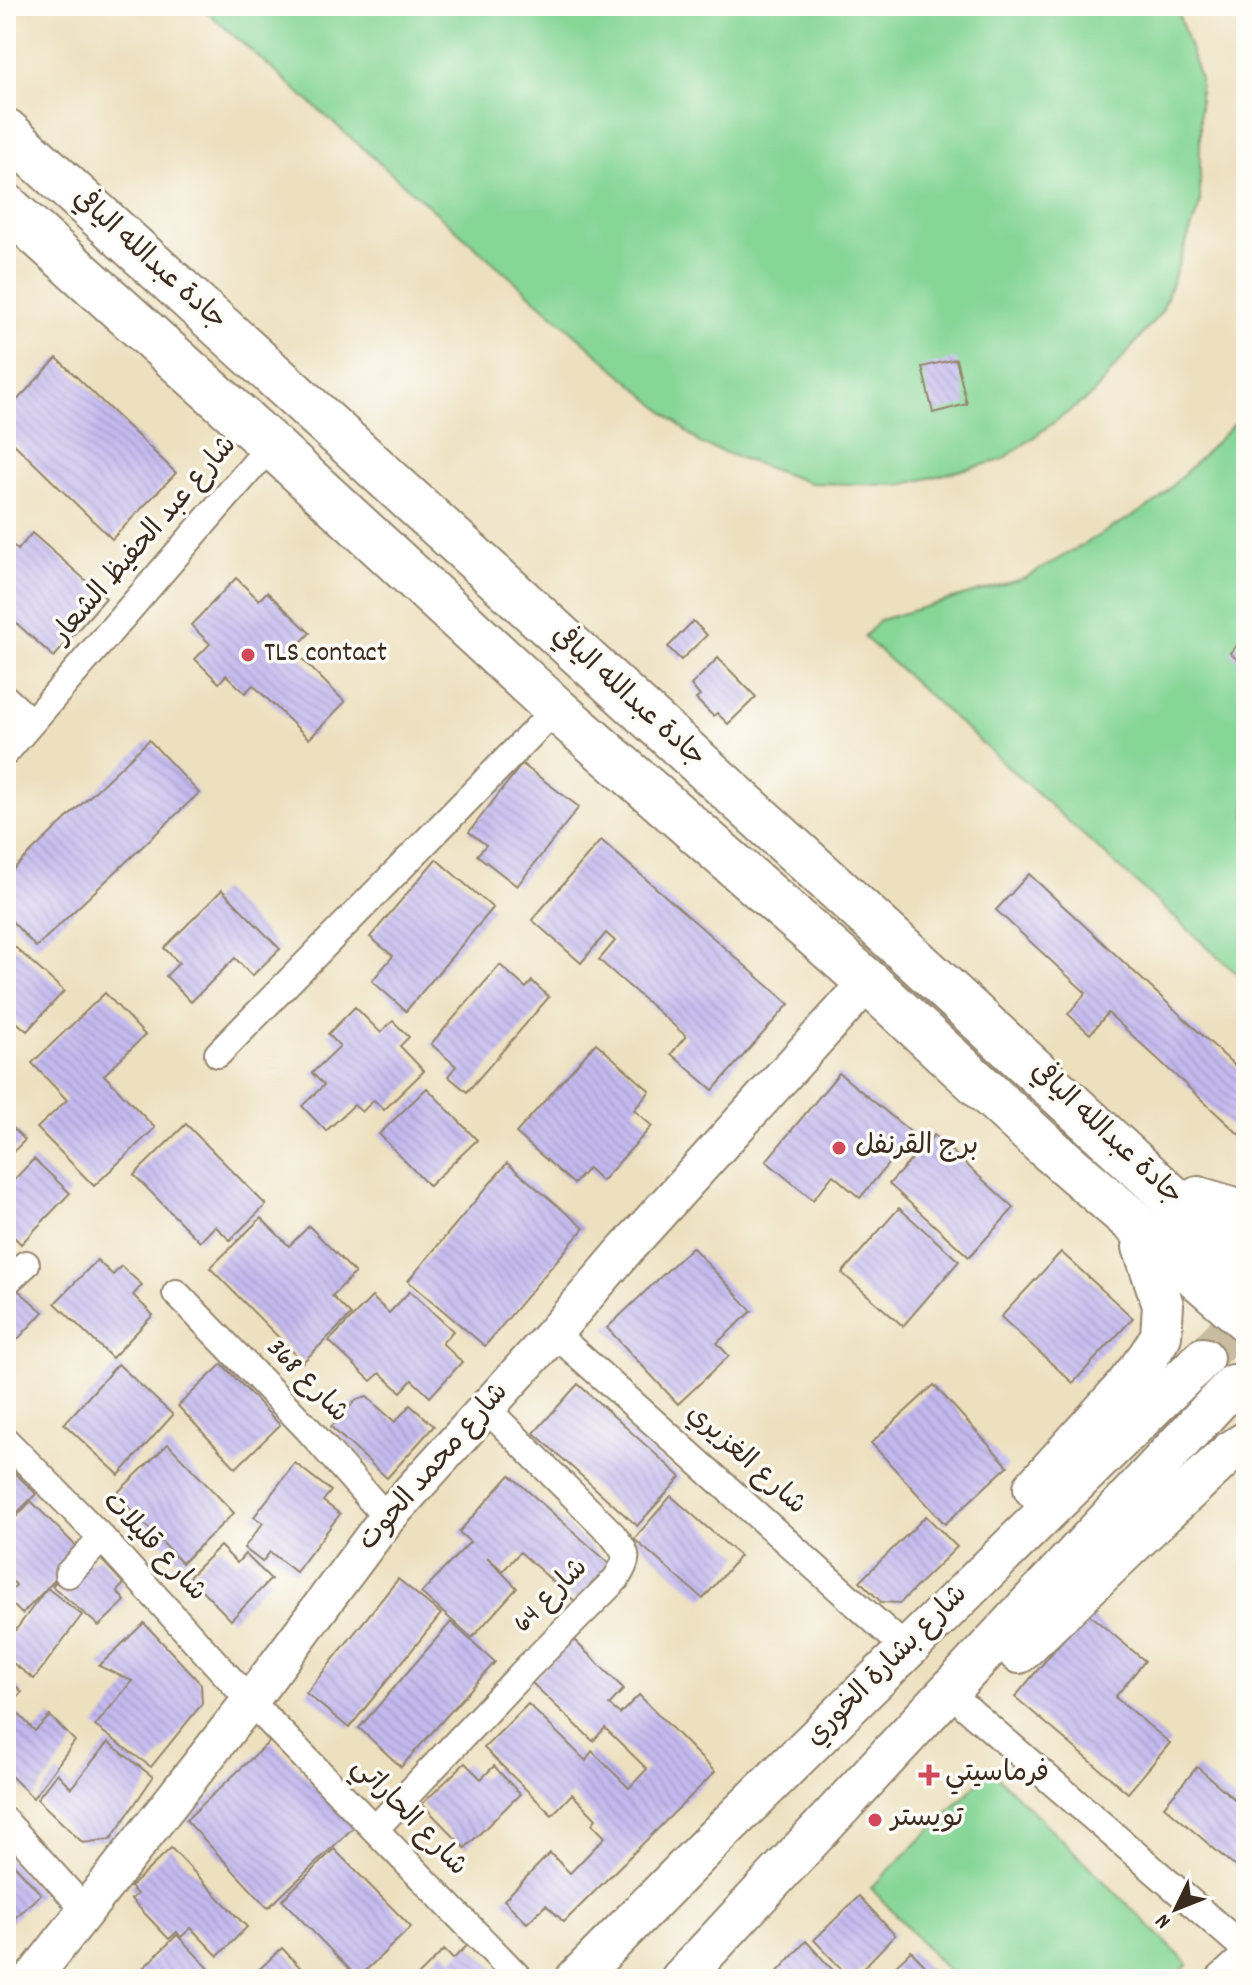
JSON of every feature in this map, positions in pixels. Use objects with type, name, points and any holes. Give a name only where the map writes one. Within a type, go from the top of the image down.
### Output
[{"type":"highway","name":"جادة عبدالله اليافي","points":[[6,131],[1246,1266]]},
{"type":"highway","name":"جادة عبدالله اليافي","points":[[6,206],[271,445],[556,709],[868,982],[1041,1142],[1246,1319]]},
{"type":"highway","points":[[901,947],[1246,1240]]},
{"type":"highway","points":[[1041,1142],[1143,1247],[1239,1368]]},
{"type":"main road","points":[[1198,1197],[1246,1209]]},
{"type":"main road","points":[[714,1839],[748,1787],[1089,1429],[1148,1357],[1161,1336],[1163,1305],[1143,1247]]},
{"type":"main road","name":"شارع بشارة الخوري","points":[[576,1979],[1203,1358]]},
{"type":"main road","name":"شارع بشارة الخوري","points":[[681,1979],[1239,1368]]},
{"type":"main road","points":[[743,1913],[833,1841],[1047,1625],[1230,1452],[1246,1442]]},
{"type":"street","name":"شارع عبد الحفيظ الشعار","points":[[6,752],[271,445]]},
{"type":"street","points":[[6,699],[31,722]]},
{"type":"street","points":[[218,1054],[556,709]]},
{"type":"street","name":"شارع محمد الحوت","points":[[32,1979],[250,1701],[387,1518],[868,982]]},
{"type":"street","points":[[6,1282],[26,1264]]},
{"type":"street","name":"شارع 368","points":[[176,1293],[308,1429],[387,1518]]},
{"type":"street","name":"شارع الغزيري","points":[[554,1333],[893,1637]]},
{"type":"street","name":"شارع 64","points":[[375,1829],[571,1622],[616,1579],[627,1562],[626,1552],[612,1534],[486,1408]]},
{"type":"street","name":"شارع قليلات","points":[[6,1441],[102,1538],[250,1701]]},
{"type":"street","points":[[68,1574],[102,1538]]},
{"type":"street","name":"شارع الحاراتي","points":[[250,1701],[520,1979]]},
{"type":"street","points":[[967,1708],[1246,1952],[1219,1979]]},
{"type":"street","points":[[6,1822],[86,1911]]},
{"type":"green space","points":[[200,6],[1176,6],[1200,79],[1200,204],[1162,311],[1093,394],[1002,460],[901,485],[810,483],[701,444]]},
{"type":"green space","points":[[1246,412],[1246,982],[864,637],[880,620],[1025,578],[1155,503]]},
{"type":"green space","points":[[991,1770],[1188,1964],[1172,1979],[955,1979],[871,1888]]},
{"type":"building","points":[[57,358],[176,473],[112,539],[6,436],[6,412]]},
{"type":"building","points":[[956,359],[967,404],[933,413],[922,367]]},
{"type":"building","points":[[32,533],[106,598],[54,657],[6,614],[6,539],[18,550]]},
{"type":"building","name":"TLS contact","points":[[236,578],[259,600],[267,592],[310,633],[293,650],[345,702],[309,739],[253,685],[245,693],[226,675],[219,683],[195,659],[210,644],[191,625]]},
{"type":"building","points":[[693,621],[707,635],[681,660],[668,647]]},
{"type":"building","points":[[1246,635],[1246,668],[1230,653]]},
{"type":"building","points":[[718,658],[756,697],[728,724],[717,713],[713,716],[696,699],[700,696],[691,685]]},
{"type":"building","points":[[149,740],[199,793],[36,947],[6,915],[6,876]]},
{"type":"building","points":[[522,764],[579,807],[517,886],[477,855],[486,845],[469,832]]},
{"type":"building","points":[[601,840],[789,1004],[713,1090],[671,1054],[686,1036],[599,960],[615,941],[606,933],[581,963],[532,920]]},
{"type":"building","points":[[436,859],[493,908],[406,1011],[372,981],[393,956],[370,937]]},
{"type":"building","points":[[1029,874],[1246,1076],[1246,1133],[1242,1137],[1108,1013],[1090,1034],[1068,1014],[1086,993],[996,910]]},
{"type":"building","points":[[222,890],[280,949],[252,976],[235,958],[191,1002],[166,976],[179,963],[164,948]]},
{"type":"building","points":[[6,939],[64,991],[27,1031],[6,1013]]},
{"type":"building","points":[[500,965],[526,988],[532,981],[549,997],[467,1092],[448,1076],[456,1066],[431,1044]]},
{"type":"building","points":[[105,993],[145,1035],[104,1075],[155,1128],[94,1186],[37,1128],[67,1100],[32,1063]]},
{"type":"building","points":[[355,1007],[380,1032],[393,1021],[409,1037],[400,1046],[424,1071],[384,1110],[374,1100],[362,1112],[354,1105],[326,1131],[302,1106],[324,1085],[312,1073],[340,1046],[328,1034]]},
{"type":"building","points":[[596,1043],[650,1091],[634,1110],[652,1126],[602,1181],[588,1168],[574,1184],[516,1133]]},
{"type":"building","name":"برج القرنفل","points":[[839,1073],[913,1134],[860,1198],[833,1175],[813,1200],[766,1161]]},
{"type":"building","points":[[427,1088],[477,1140],[429,1186],[379,1134]]},
{"type":"building","points":[[6,1121],[25,1140],[6,1159]]},
{"type":"building","points":[[186,1124],[266,1205],[230,1240],[215,1226],[200,1242],[134,1175]]},
{"type":"building","points":[[934,1135],[1014,1208],[969,1257],[889,1184]]},
{"type":"building","points":[[34,1159],[70,1193],[21,1244],[6,1229],[6,1188]]},
{"type":"building","points":[[507,1163],[584,1228],[485,1346],[408,1281]]},
{"type":"building","points":[[899,1208],[959,1261],[903,1326],[842,1273]]},
{"type":"building","points":[[261,1218],[289,1246],[309,1226],[355,1273],[332,1296],[351,1315],[303,1362],[210,1268]]},
{"type":"building","points":[[692,1247],[752,1311],[717,1343],[729,1356],[678,1404],[607,1328]]},
{"type":"building","points":[[1061,1252],[1133,1318],[1073,1383],[1001,1317]]},
{"type":"building","points":[[97,1260],[113,1275],[121,1266],[142,1285],[133,1295],[153,1315],[112,1358],[55,1303]]},
{"type":"building","points":[[19,1277],[25,1283],[18,1290],[43,1312],[6,1352],[6,1291]]},
{"type":"building","points":[[410,1291],[453,1331],[442,1343],[462,1362],[430,1397],[412,1380],[401,1392],[380,1373],[371,1381],[329,1341],[372,1297],[389,1313]]},
{"type":"building","points":[[118,1364],[173,1415],[119,1475],[64,1424]]},
{"type":"building","points":[[222,1364],[280,1425],[236,1468],[178,1406]]},
{"type":"building","points":[[578,1384],[681,1477],[637,1526],[534,1433]]},
{"type":"building","points":[[934,1385],[1008,1466],[945,1524],[871,1443]]},
{"type":"building","points":[[367,1397],[395,1422],[410,1405],[434,1426],[387,1478],[331,1427],[356,1400]]},
{"type":"building","points":[[168,1444],[234,1513],[182,1563],[116,1494]]},
{"type":"building","points":[[295,1463],[331,1491],[323,1501],[340,1514],[296,1572],[270,1552],[262,1562],[244,1548],[263,1523],[254,1517]]},
{"type":"building","points":[[6,1464],[36,1494],[6,1524]]},
{"type":"building","points":[[510,1475],[611,1565],[577,1603],[520,1552],[503,1571],[487,1557],[517,1588],[472,1638],[421,1593],[470,1542],[459,1532]]},
{"type":"building","points":[[671,1496],[740,1556],[703,1599],[634,1539]]},
{"type":"building","points":[[31,1501],[82,1552],[22,1614],[6,1598],[16,1585],[6,1575],[6,1527]]},
{"type":"building","points":[[926,1516],[957,1547],[900,1603],[881,1602],[860,1581]]},
{"type":"building","points":[[220,1546],[237,1563],[245,1554],[271,1579],[231,1620],[189,1577]]},
{"type":"building","points":[[100,1558],[124,1584],[117,1591],[125,1601],[99,1626],[52,1586],[64,1573]]},
{"type":"building","points":[[398,1579],[441,1614],[349,1728],[306,1693]]},
{"type":"building","points":[[47,1588],[82,1615],[34,1679],[6,1658],[6,1643]]},
{"type":"building","points":[[1086,1612],[1145,1661],[1115,1697],[1170,1743],[1128,1793],[1015,1697]]},
{"type":"building","points":[[451,1622],[495,1662],[401,1767],[359,1728]]},
{"type":"building","points":[[144,1623],[201,1684],[202,1704],[151,1767],[95,1726],[132,1681],[99,1666]]},
{"type":"building","points":[[573,1639],[624,1689],[609,1705],[620,1714],[639,1695],[715,1772],[564,1922],[546,1905],[527,1923],[504,1900],[550,1853],[570,1873],[605,1837],[592,1824],[596,1819],[572,1794],[552,1815],[484,1748],[528,1704],[586,1761],[592,1751],[629,1788],[647,1769],[605,1728],[593,1741],[531,1682]]},
{"type":"building","points":[[6,1676],[22,1692],[9,1704],[35,1731],[50,1716],[75,1741],[33,1798],[6,1771]]},
{"type":"building","points":[[271,1740],[354,1827],[268,1908],[186,1820]]},
{"type":"building","points":[[108,1742],[153,1777],[111,1839],[83,1843],[37,1799],[57,1773],[71,1788]]},
{"type":"building","points":[[465,1763],[481,1779],[494,1766],[520,1794],[465,1848],[422,1804]]},
{"type":"building","points":[[1197,1767],[1246,1809],[1246,1876],[1164,1806]]},
{"type":"building","points":[[171,1848],[247,1927],[218,1956],[191,1928],[181,1937],[177,1932],[169,1939],[131,1899],[137,1894],[130,1887]]},
{"type":"building","points":[[334,1849],[411,1927],[358,1978],[282,1900]]},
{"type":"building","points":[[6,1856],[41,1894],[6,1926]]},
{"type":"building","points":[[859,1896],[895,1935],[851,1979],[814,1940]]},
{"type":"building","points":[[177,1935],[219,1979],[132,1979]]},
{"type":"building","points":[[806,1941],[841,1979],[771,1979]]},
{"type":"building","points":[[469,1944],[504,1979],[415,1979],[444,1950],[453,1959]]},
{"type":"building","points":[[282,1948],[311,1979],[251,1977]]},
{"type":"building","points":[[911,1951],[938,1979],[897,1979],[900,1976],[893,1968]]},
{"type":"tunnel","points":[[1203,1358],[1246,1313]]},
{"type":"place","name":"TLS contact","points":[[248,655]]},
{"type":"place","name":"برج القرنفل","points":[[839,1148]]},
{"type":"place","name":"فرماسيتي","points":[[929,1775]]},
{"type":"place","name":"تويستر","points":[[875,1820]]}]
